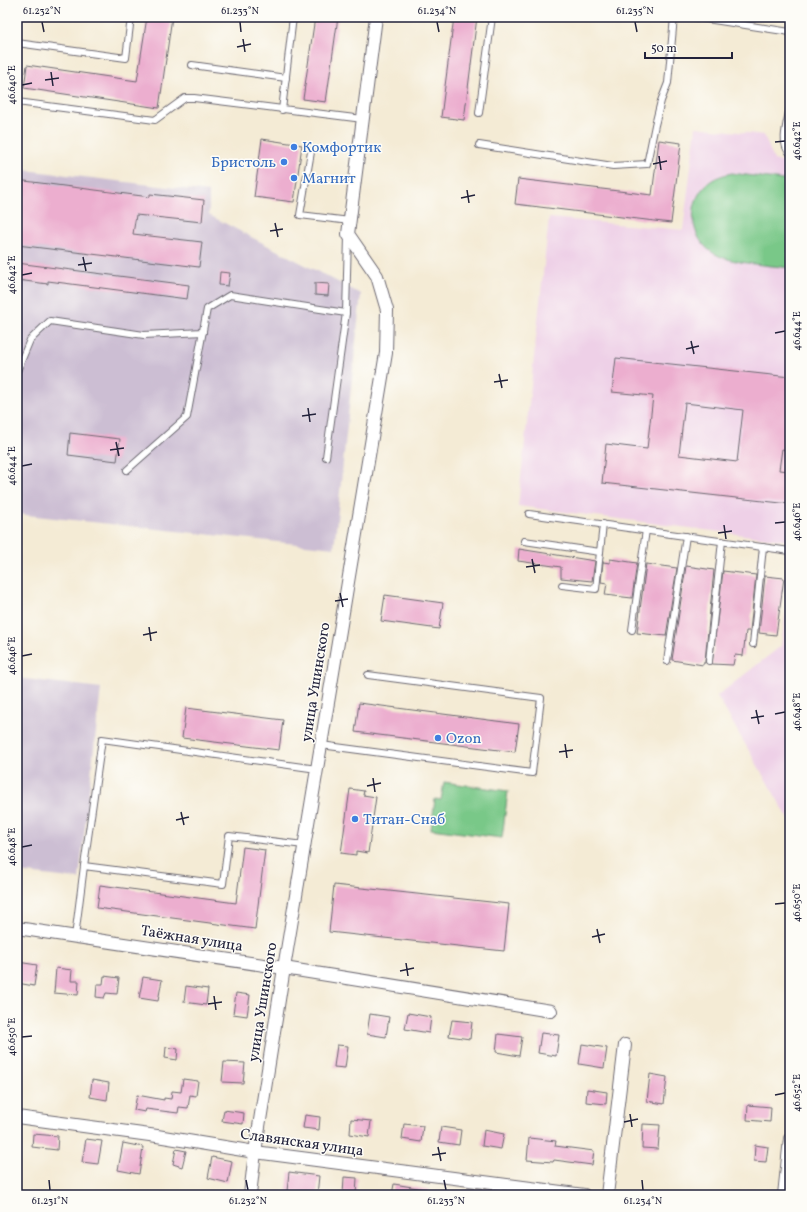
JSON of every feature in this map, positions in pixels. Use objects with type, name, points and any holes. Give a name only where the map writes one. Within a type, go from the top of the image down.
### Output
[{"type":"street","points":[[348,234],[376,17]]},
{"type":"street","name":"улица Ушинского","points":[[250,1195],[255,1152],[284,968],[365,470],[386,353],[387,310],[377,276],[348,234]]},
{"type":"street","name":"Таёжная улица","points":[[17,928],[284,968],[551,1011]]},
{"type":"street","points":[[607,1195],[625,1045]]},
{"type":"street","name":"Славянская улица","points":[[17,1117],[157,1136],[255,1152],[584,1195]]},
{"type":"street","points":[[784,1195],[790,1139]]},
{"type":"lane","points":[[17,43],[126,58],[131,17]]},
{"type":"lane","points":[[282,110],[293,17]]},
{"type":"lane","points":[[479,113],[492,17]]},
{"type":"lane","points":[[479,146],[613,166],[647,164],[661,101],[668,82],[674,17]]},
{"type":"lane","points":[[694,17],[790,32]]},
{"type":"lane","points":[[192,65],[286,78]]},
{"type":"lane","points":[[17,102],[155,120],[186,98],[194,98],[363,119]]},
{"type":"lane","points":[[790,107],[784,142],[786,150],[790,153]]},
{"type":"lane","points":[[311,152],[300,215],[350,221]]},
{"type":"lane","points":[[326,457],[346,313],[348,234]]},
{"type":"lane","points":[[127,470],[187,417],[207,309],[230,295],[346,313]]},
{"type":"lane","points":[[17,371],[30,340],[50,321],[144,335],[203,332]]},
{"type":"lane","points":[[529,514],[790,551]]},
{"type":"lane","points":[[562,585],[596,589],[603,524]]},
{"type":"lane","points":[[632,630],[646,530]]},
{"type":"lane","points":[[667,661],[686,536]]},
{"type":"lane","points":[[524,541],[600,552]]},
{"type":"lane","points":[[708,661],[722,541]]},
{"type":"lane","points":[[753,644],[763,547]]},
{"type":"lane","points":[[321,745],[532,773],[541,698],[368,675]]},
{"type":"lane","points":[[75,937],[102,739],[317,769]]},
{"type":"lane","points":[[84,866],[223,884],[229,836],[304,846]]},
{"type":"shaded area","points":[[696,127],[764,135],[774,160],[790,164],[790,541],[518,506],[549,218],[683,230]]},
{"type":"shaded area","points":[[17,169],[209,192],[209,215],[361,294],[334,548],[17,514]]},
{"type":"shaded area","points":[[790,582],[790,821],[717,696],[781,646]]},
{"type":"shaded area","points":[[17,678],[101,688],[79,879],[17,872]]},
{"type":"green space","points":[[732,173],[790,181],[790,268],[730,260],[713,253],[699,238],[695,229],[694,220],[696,200],[707,184],[719,177]]},
{"type":"green space","points":[[444,782],[508,791],[502,838],[431,829],[435,799],[441,800]]},
{"type":"building","points":[[147,17],[172,17],[159,108],[24,88],[27,65],[137,81]]},
{"type":"building","points":[[315,17],[338,17],[326,102],[303,99]]},
{"type":"building","points":[[454,17],[477,17],[464,120],[441,117]]},
{"type":"building","points":[[262,139],[302,145],[294,202],[254,197]]},
{"type":"building","points":[[659,140],[681,143],[671,223],[515,204],[518,179],[652,195]]},
{"type":"building","points":[[17,180],[150,197],[150,194],[204,200],[202,222],[136,215],[133,234],[202,242],[199,267],[17,245]]},
{"type":"building","points":[[17,263],[189,285],[187,299],[48,281],[48,284],[17,280]]},
{"type":"building","points":[[220,272],[230,273],[228,286],[219,285]]},
{"type":"building","points":[[315,283],[329,284],[328,296],[315,295]]},
{"type":"building","points":[[616,358],[790,377],[790,438],[788,438],[787,450],[782,449],[779,470],[790,471],[790,504],[602,483],[606,444],[647,449],[653,396],[612,392]],"holes":[[[685,403],[743,410],[737,462],[679,455]]]},
{"type":"building","points":[[70,433],[120,439],[117,461],[68,455]]},
{"type":"building","points":[[519,549],[595,561],[592,581],[561,578],[561,567],[518,561]]},
{"type":"building","points":[[610,559],[637,563],[632,598],[605,595],[607,583],[601,582],[603,562],[610,563]]},
{"type":"building","points":[[646,564],[677,568],[666,636],[637,633]]},
{"type":"building","points":[[686,566],[714,570],[705,663],[703,663],[703,665],[672,660]]},
{"type":"building","points":[[723,571],[756,575],[750,631],[746,631],[743,656],[735,655],[733,665],[712,664]]},
{"type":"building","points":[[765,576],[784,578],[776,635],[759,633]]},
{"type":"building","points":[[385,595],[443,603],[439,629],[381,621]]},
{"type":"building","points":[[359,703],[519,724],[515,752],[355,732]]},
{"type":"building","points":[[186,708],[283,720],[279,750],[182,738]]},
{"type":"building","points":[[350,789],[364,791],[363,795],[376,797],[368,853],[356,851],[356,855],[341,853]]},
{"type":"building","points":[[243,847],[265,850],[255,929],[97,908],[100,885],[236,903]]},
{"type":"building","points":[[334,885],[509,904],[504,951],[329,932]]},
{"type":"building","points":[[18,962],[37,965],[34,986],[17,983]]},
{"type":"building","points":[[56,968],[72,970],[71,981],[79,981],[78,995],[54,993]]},
{"type":"building","points":[[104,976],[119,978],[117,994],[106,993],[104,998],[96,997],[97,984],[103,984]]},
{"type":"building","points":[[143,977],[162,980],[158,1001],[139,998]]},
{"type":"building","points":[[186,986],[208,989],[206,1005],[184,1002]]},
{"type":"building","points":[[236,993],[250,995],[247,1016],[233,1014]]},
{"type":"building","points":[[408,1013],[431,1017],[429,1033],[405,1029]]},
{"type":"building","points":[[370,1014],[389,1017],[386,1037],[367,1034]]},
{"type":"building","points":[[452,1020],[472,1022],[470,1039],[449,1036]]},
{"type":"building","points":[[541,1033],[559,1035],[556,1056],[538,1053]]},
{"type":"building","points":[[498,1034],[522,1037],[519,1056],[496,1052]]},
{"type":"building","points":[[582,1044],[607,1048],[604,1068],[579,1064]]},
{"type":"building","points":[[337,1045],[348,1046],[345,1068],[334,1067]]},
{"type":"building","points":[[166,1047],[178,1049],[177,1060],[165,1058]]},
{"type":"building","points":[[224,1062],[245,1063],[243,1083],[222,1082]]},
{"type":"building","points":[[650,1074],[667,1077],[664,1104],[647,1101]]},
{"type":"building","points":[[183,1079],[198,1081],[196,1096],[190,1095],[188,1108],[179,1107],[178,1113],[146,1109],[145,1112],[134,1110],[137,1095],[164,1100],[164,1098],[171,1099],[172,1091],[181,1092]]},
{"type":"building","points":[[92,1080],[109,1083],[107,1100],[90,1097]]},
{"type":"building","points":[[587,1089],[607,1092],[606,1104],[586,1102]]},
{"type":"building","points":[[748,1105],[771,1107],[770,1122],[747,1120]]},
{"type":"building","points":[[224,1110],[244,1113],[243,1124],[222,1121]]},
{"type":"building","points":[[305,1115],[320,1117],[319,1130],[303,1128]]},
{"type":"building","points":[[351,1119],[371,1121],[369,1137],[350,1134]]},
{"type":"building","points":[[404,1124],[423,1126],[421,1142],[402,1139]]},
{"type":"building","points":[[643,1124],[660,1125],[658,1149],[642,1148]]},
{"type":"building","points":[[441,1127],[461,1130],[459,1145],[439,1142]]},
{"type":"building","points":[[484,1130],[504,1134],[501,1149],[482,1146]]},
{"type":"building","points":[[33,1134],[58,1136],[57,1150],[32,1147]]},
{"type":"building","points":[[529,1138],[556,1141],[555,1146],[594,1151],[592,1165],[554,1160],[553,1162],[527,1160]]},
{"type":"building","points":[[86,1139],[102,1141],[98,1164],[82,1162]]},
{"type":"building","points":[[123,1143],[143,1147],[139,1174],[118,1170]]},
{"type":"building","points":[[755,1145],[768,1147],[766,1162],[754,1161]]},
{"type":"building","points":[[176,1149],[186,1151],[182,1167],[173,1164]]},
{"type":"building","points":[[212,1157],[232,1161],[228,1183],[208,1178]]},
{"type":"building","points":[[289,1172],[319,1176],[317,1195],[287,1191]]},
{"type":"building","points":[[344,1177],[357,1178],[356,1195],[343,1195]]},
{"type":"building","points":[[394,1184],[430,1190],[429,1195],[392,1195]]},
{"type":"place","name":"Комфортик","points":[[294,147]]},
{"type":"place","name":"Бристоль","points":[[284,162]]},
{"type":"place","name":"Магнит","points":[[294,178]]},
{"type":"place","name":"Ozon","points":[[438,738]]},
{"type":"place","name":"Титан-Снаб","points":[[355,819]]}]
